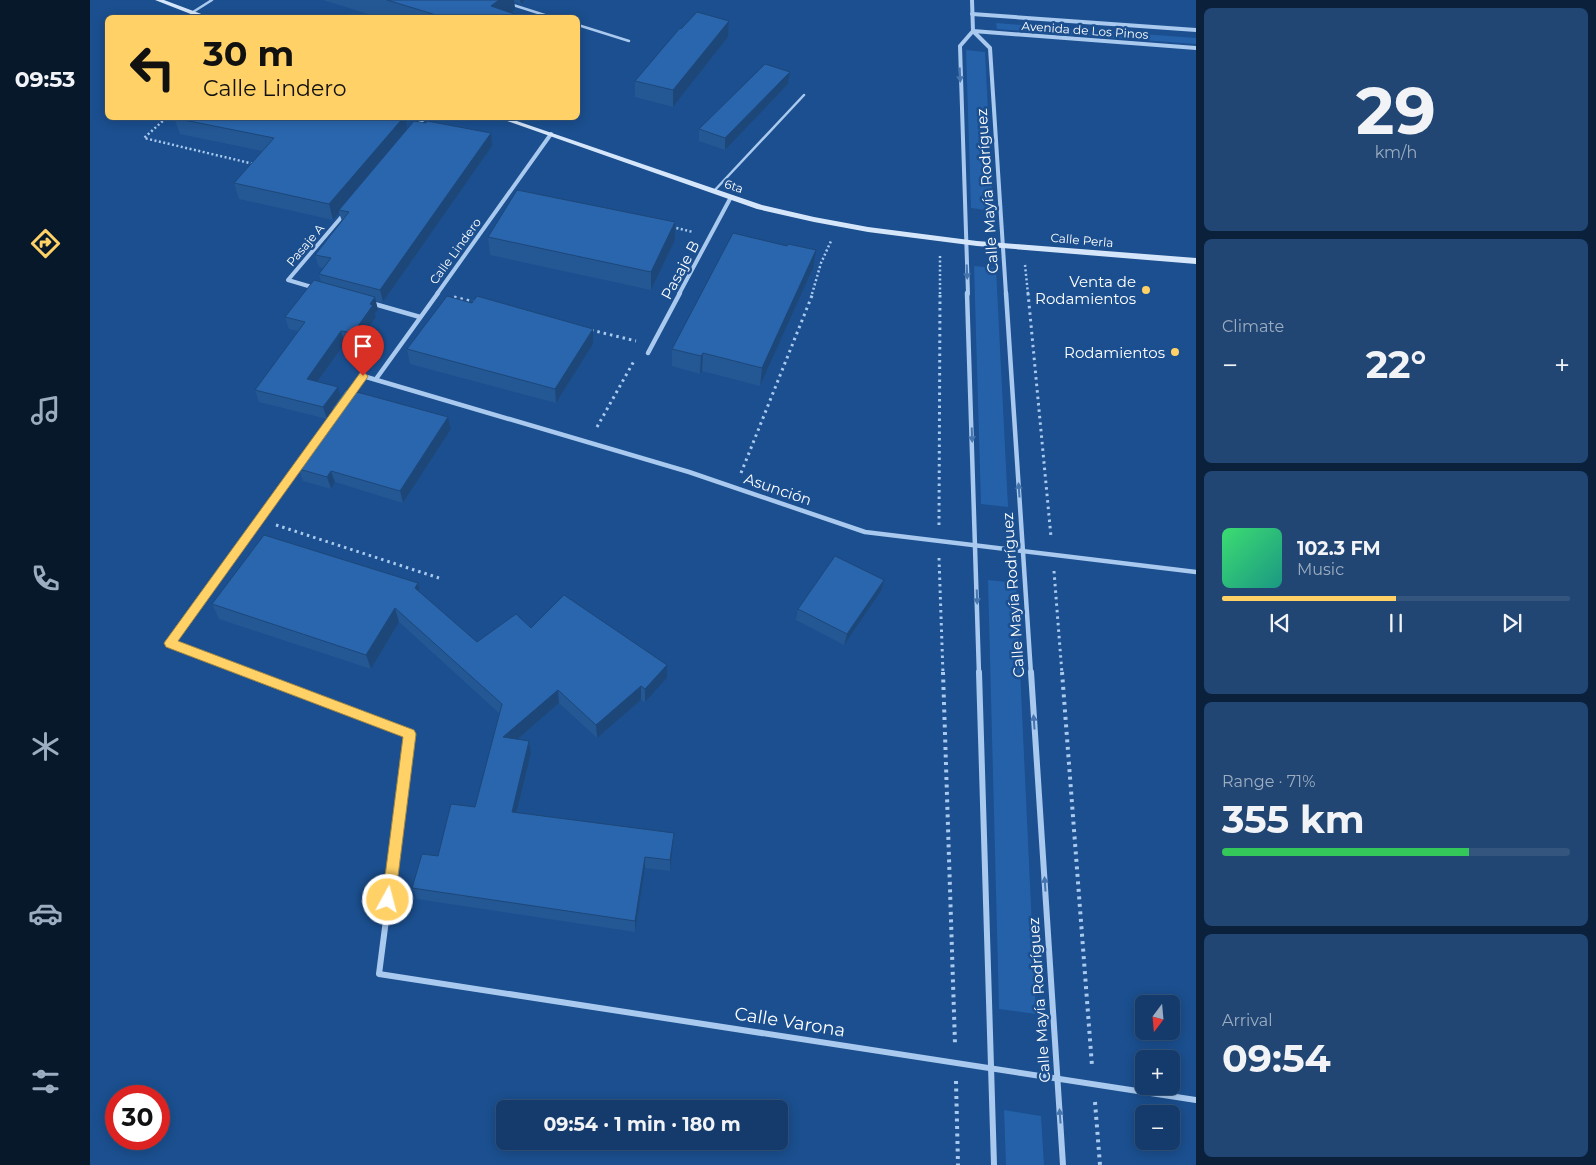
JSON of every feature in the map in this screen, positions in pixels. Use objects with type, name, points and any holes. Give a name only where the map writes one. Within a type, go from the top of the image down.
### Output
[{"type":"main road","points":[[158,0],[202,15]]},
{"type":"main road","name":"6ta","points":[[509,120],[714,191],[799,217],[839,225],[966,241]]},
{"type":"main road","name":"Calle Perla","points":[[966,241],[1196,261]]},
{"type":"street","points":[[972,0],[973,31]]},
{"type":"street","name":"Avenida de Los Pinos","points":[[972,14],[1196,30]]},
{"type":"street","name":"Avenida de Los Pinos","points":[[973,31],[1196,48]]},
{"type":"street","name":"Calle Mayía Rodríguez","points":[[994,1165],[960,46],[973,31],[990,48],[1063,1165]]},
{"type":"street","points":[[412,132],[422,120]]},
{"type":"street","name":"Calle Lindero","points":[[376,380],[550,134]]},
{"type":"street","name":"Pasaje B","points":[[648,353],[731,196]]},
{"type":"street","name":"Pasaje A","points":[[317,288],[288,280],[346,212]]},
{"type":"street","points":[[364,301],[420,317]]},
{"type":"street","name":"Asunción","points":[[347,399],[363,376],[735,487],[866,532],[1196,572]]},
{"type":"street","points":[[259,520],[341,406]]},
{"type":"street","name":"Calle Varona","points":[[259,520],[170,643],[410,734],[379,974],[1196,1100]]},
{"type":"lane","points":[[194,12],[212,0]]},
{"type":"lane","points":[[508,3],[545,15]]},
{"type":"lane","points":[[580,26],[629,41]]},
{"type":"lane","points":[[714,191],[804,95]]},
{"type":"path","points":[[164,120],[144,138],[259,165]]},
{"type":"path","points":[[735,487],[809,306],[821,263],[839,225]]},
{"type":"path","points":[[672,227],[710,236]]},
{"type":"path","points":[[940,239],[938,541],[958,1165]]},
{"type":"path","points":[[1023,247],[1053,555],[1100,1165]]},
{"type":"path","points":[[437,293],[484,304]]},
{"type":"path","points":[[587,329],[652,345]]},
{"type":"path","points":[[589,442],[632,362],[648,353]]},
{"type":"path","points":[[259,520],[439,578]]},
{"type":"shaded area","points":[[996,23],[1196,38],[1196,44],[997,29]]},
{"type":"shaded area","points":[[966,50],[985,52],[993,211],[971,208]]},
{"type":"shaded area","points":[[974,266],[996,268],[1008,507],[981,504]]},
{"type":"shaded area","points":[[988,580],[1016,583],[1036,1014],[999,1009]]},
{"type":"shaded area","points":[[1004,1110],[1041,1116],[1044,1165],[1006,1165]]},
{"type":"building","points":[[387,0],[499,0],[491,6],[517,15],[436,15]]},
{"type":"building","points":[[697,12],[729,21],[673,90],[635,81],[680,28]]},
{"type":"building","points":[[765,64],[790,72],[725,138],[699,129]]},
{"type":"building","points":[[184,120],[401,120],[329,204],[234,183],[274,138]]},
{"type":"building","points":[[414,121],[426,123],[427,121],[491,133],[380,290],[319,274],[331,258],[315,255],[349,212],[339,210]]},
{"type":"building","points":[[517,190],[675,222],[651,272],[488,237]]},
{"type":"building","points":[[733,233],[787,246],[788,244],[816,250],[762,368],[703,353],[701,356],[672,349]]},
{"type":"building","points":[[314,280],[375,297],[370,304],[373,305],[353,333],[341,331],[307,379],[338,387],[323,407],[255,390],[305,322],[285,317]]},
{"type":"building","points":[[447,296],[472,303],[477,296],[593,329],[555,389],[407,349]]},
{"type":"building","points":[[346,389],[448,417],[400,491],[331,471],[327,477],[299,469],[340,411],[332,409]]},
{"type":"building","points":[[264,535],[418,583],[415,588],[477,642],[516,614],[531,628],[564,595],[667,665],[645,689],[641,686],[596,725],[558,690],[503,737],[529,741],[512,812],[674,833],[670,860],[645,857],[635,921],[412,888],[422,854],[438,856],[451,804],[475,807],[502,704],[395,608],[366,655],[212,604]]},
{"type":"building","points":[[835,556],[884,580],[847,634],[798,609]]},
{"type":"place","name":"Venta de Rodamientos","points":[[1146,290]]},
{"type":"place","name":"Rodamientos","points":[[1175,352]]},
{"type":"route","points":[[363,376],[170,643],[410,734],[388,900]]}]
